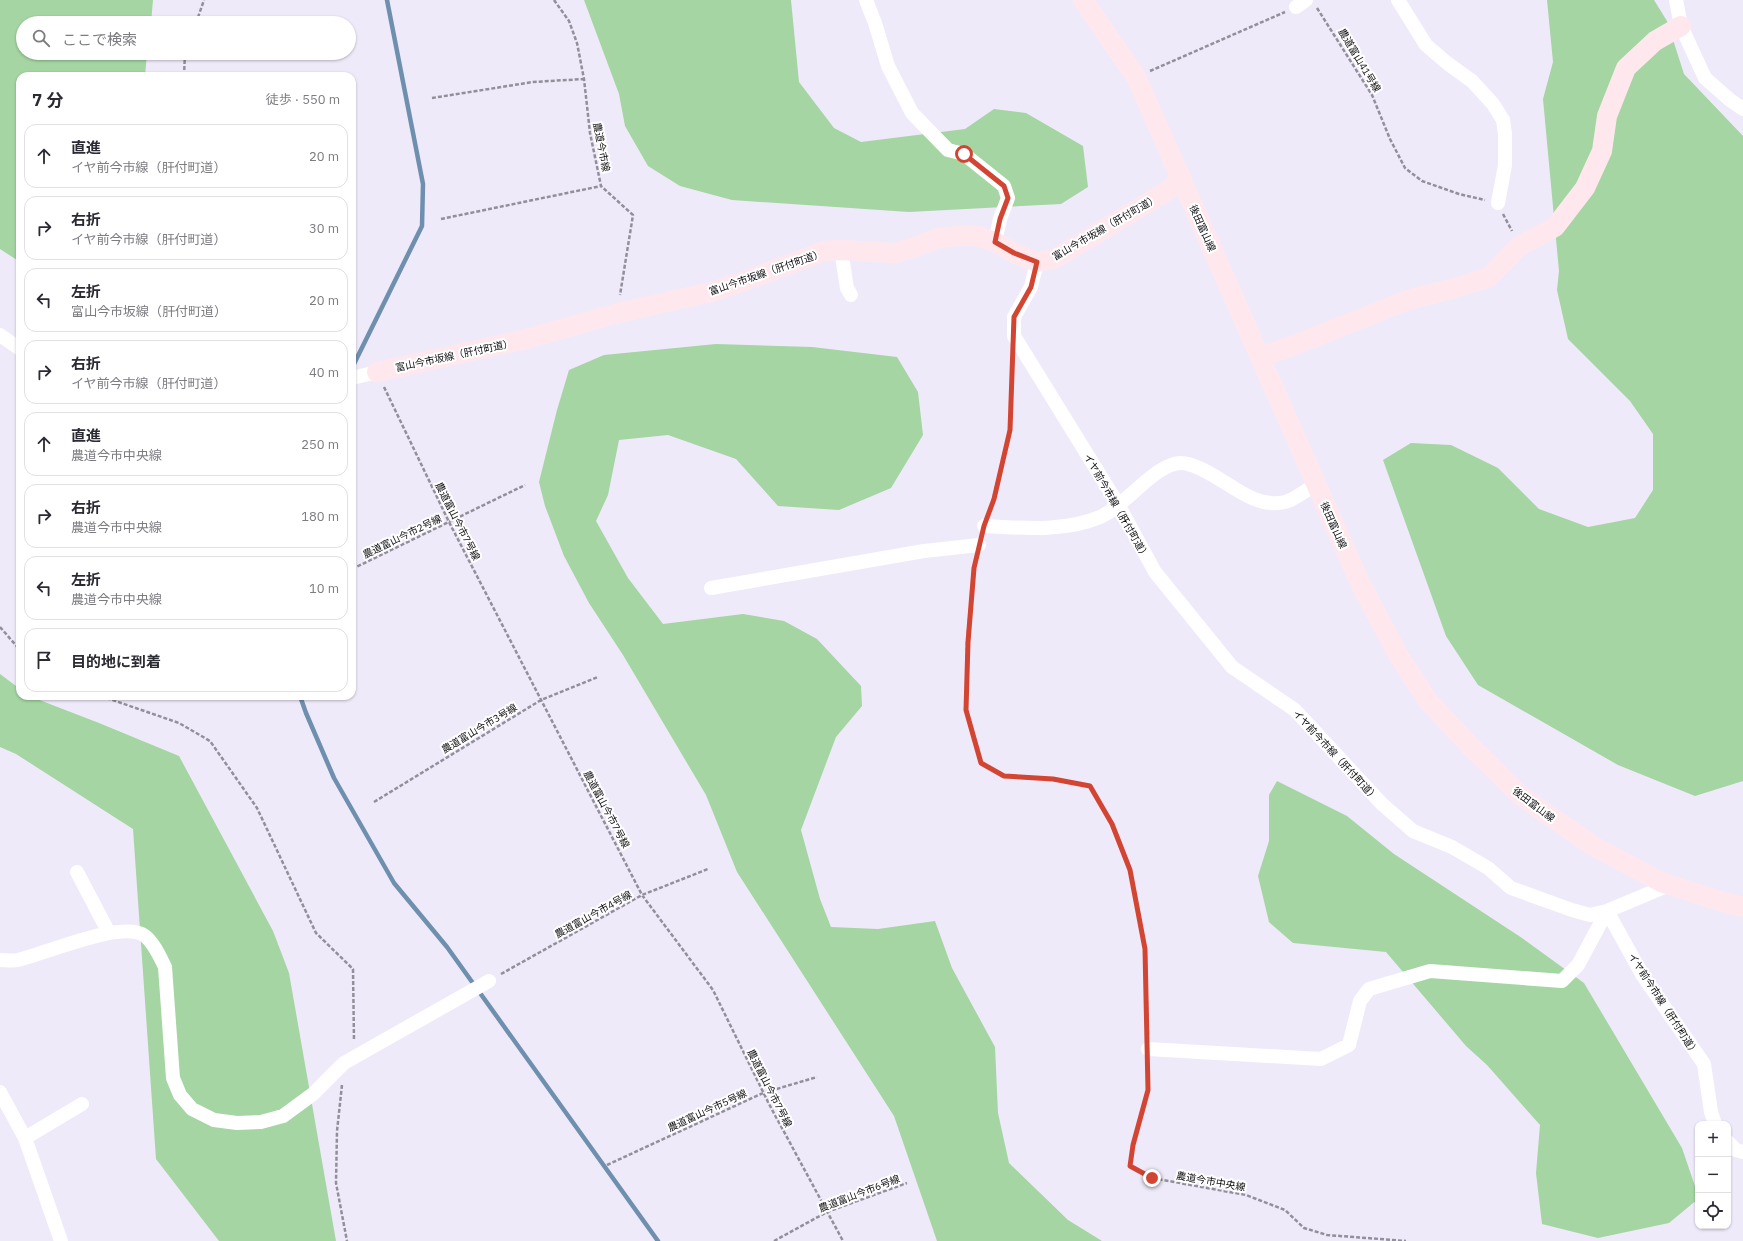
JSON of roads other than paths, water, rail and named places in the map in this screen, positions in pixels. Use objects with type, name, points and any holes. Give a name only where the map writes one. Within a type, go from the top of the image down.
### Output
[{"type":"street","points":[[866,0],[875,23],[888,66],[912,113],[948,150],[964,154],[1004,186],[1008,198],[1000,219],[995,242]]},
{"type":"street","name":"後田富山線","points":[[1083,0],[1136,77],[1360,583],[1397,653],[1428,700],[1470,746],[1521,796],[1595,847],[1661,882],[1743,907]]},
{"type":"street","points":[[1398,0],[1426,45],[1447,63],[1472,81],[1493,104],[1503,120],[1505,134],[1505,165],[1498,203]]},
{"type":"street","points":[[1676,0],[1681,26],[1705,78],[1730,100],[1743,109]]},
{"type":"street","points":[[1260,357],[1292,346],[1408,300],[1490,277],[1519,246],[1555,227],[1586,188],[1602,151],[1607,116],[1626,68],[1655,41],[1681,26]]},
{"type":"street","name":"富山今市坂線（肝付町道）","points":[[377,372],[526,339],[618,314],[710,292],[742,282],[824,251],[841,250],[894,253],[913,248],[938,238],[977,236],[995,242],[1014,253],[1037,262],[1054,259],[1164,193],[1182,179]]},
{"type":"street","points":[[841,250],[847,288],[851,295]]},
{"type":"street","name":"イヤ前今市線（肝付町道）","points":[[1037,262],[1031,287],[1014,317],[1014,336],[1119,506],[1155,572],[1232,667],[1295,710],[1382,804],[1413,831],[1452,847],[1488,868],[1511,888],[1590,915],[1607,911],[1643,976],[1704,1064],[1711,1112],[1714,1121]]},
{"type":"street","points":[[0,335],[16,346]]},
{"type":"street","points":[[356,377],[377,372]]},
{"type":"street","points":[[984,526],[1035,528],[1077,524],[1100,517],[1119,506],[1152,475],[1167,466],[1182,463],[1203,469],[1250,497],[1270,503],[1286,502],[1316,484]]},
{"type":"street","points":[[711,588],[924,551],[979,545]]},
{"type":"street","points":[[77,872],[109,933]]},
{"type":"street","points":[[1148,1049],[1321,1059],[1349,1045],[1360,1001],[1369,989],[1430,971],[1562,981],[1578,965],[1607,911],[1669,884]]},
{"type":"street","points":[[0,960],[17,960],[109,933],[129,930],[145,936],[157,951],[165,967],[173,1078],[180,1095],[192,1109],[214,1120],[237,1123],[261,1122],[283,1116],[313,1094],[349,1060],[489,981]]},
{"type":"street","points":[[0,1092],[26,1138],[61,1241]]},
{"type":"street","points":[[26,1138],[82,1104]]},
{"type":"street","points":[[1731,1145],[1736,1150],[1743,1152]]},
{"type":"waterway","points":[[356,360],[422,226],[423,184],[387,0]]},
{"type":"waterway","points":[[301,700],[334,778],[394,883],[447,947],[658,1241]]}]
